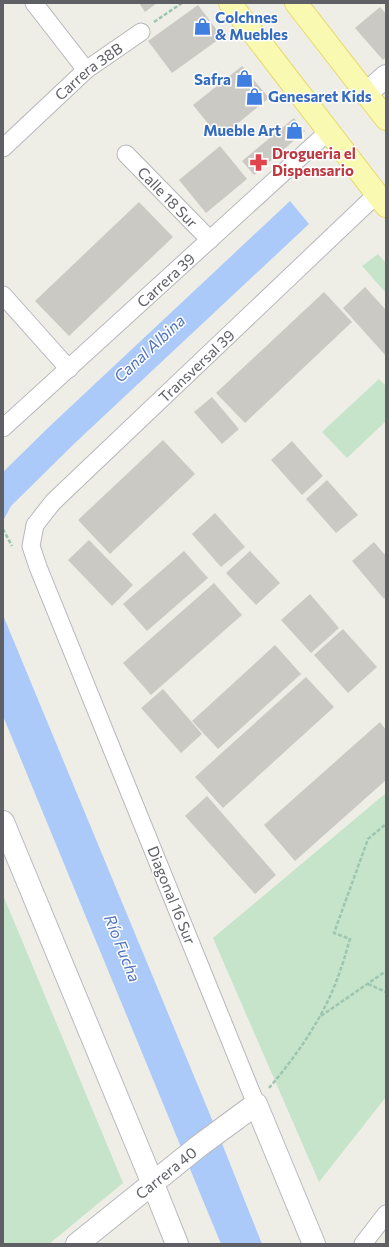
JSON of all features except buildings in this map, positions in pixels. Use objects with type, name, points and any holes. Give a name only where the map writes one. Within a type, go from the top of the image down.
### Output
[{"type":"main road","points":[[230,3],[382,200]]},
{"type":"main road","points":[[296,3],[386,119]]},
{"type":"street","points":[[34,3],[86,70]]},
{"type":"street","name":"Carrera 38B","points":[[3,148],[86,70],[141,32]]},
{"type":"street","points":[[366,94],[386,76]]},
{"type":"street","name":"Carrera 39","points":[[3,428],[329,131]]},
{"type":"street","name":"Calle 18 Sur","points":[[126,154],[210,240]]},
{"type":"street","name":"Transversal 39","points":[[31,546],[36,525],[53,502],[382,200]]},
{"type":"street","points":[[3,295],[68,369]]},
{"type":"street","name":"Diagonal 16 Sur","points":[[31,546],[314,1244]]},
{"type":"street","points":[[3,822],[177,1244]]},
{"type":"street","name":"Carrera 40","points":[[77,1244],[221,1129],[256,1104]]},
{"type":"street","points":[[363,1244],[386,1214]]},
{"type":"path","points":[[141,32],[182,3]]},
{"type":"path","points":[[3,529],[12,547]]},
{"type":"path","points":[[256,1104],[288,1067],[320,1016],[341,969],[350,938],[334,932],[368,839],[386,824]]},
{"type":"path","points":[[320,1016],[386,971]]},
{"type":"path","points":[[367,984],[386,992]]},
{"type":"green space","points":[[378,254],[386,263],[386,293],[362,266]]},
{"type":"green space","points":[[379,379],[386,386],[386,421],[347,458],[322,432]]},
{"type":"green space","points":[[386,793],[386,1097],[319,1182],[213,938]]},
{"type":"green space","points":[[3,895],[123,1183],[49,1244],[3,1244]]},
{"type":"water","name":"Canal Albina","points":[[290,201],[309,224],[75,443],[11,506],[3,521],[3,472],[51,425]]},
{"type":"water","name":"Río Fucha","points":[[3,615],[223,1146],[262,1244],[221,1244],[3,716]]},
{"type":"place","name":"Colchnes & Muebles","points":[[202,26]]},
{"type":"place","name":"Safra","points":[[244,79]]},
{"type":"place","name":"Genesaret Kids","points":[[255,96]]},
{"type":"place","name":"Mueble Art","points":[[294,130]]},
{"type":"place","name":"Drogueria el Dispensario","points":[[259,162]]}]
